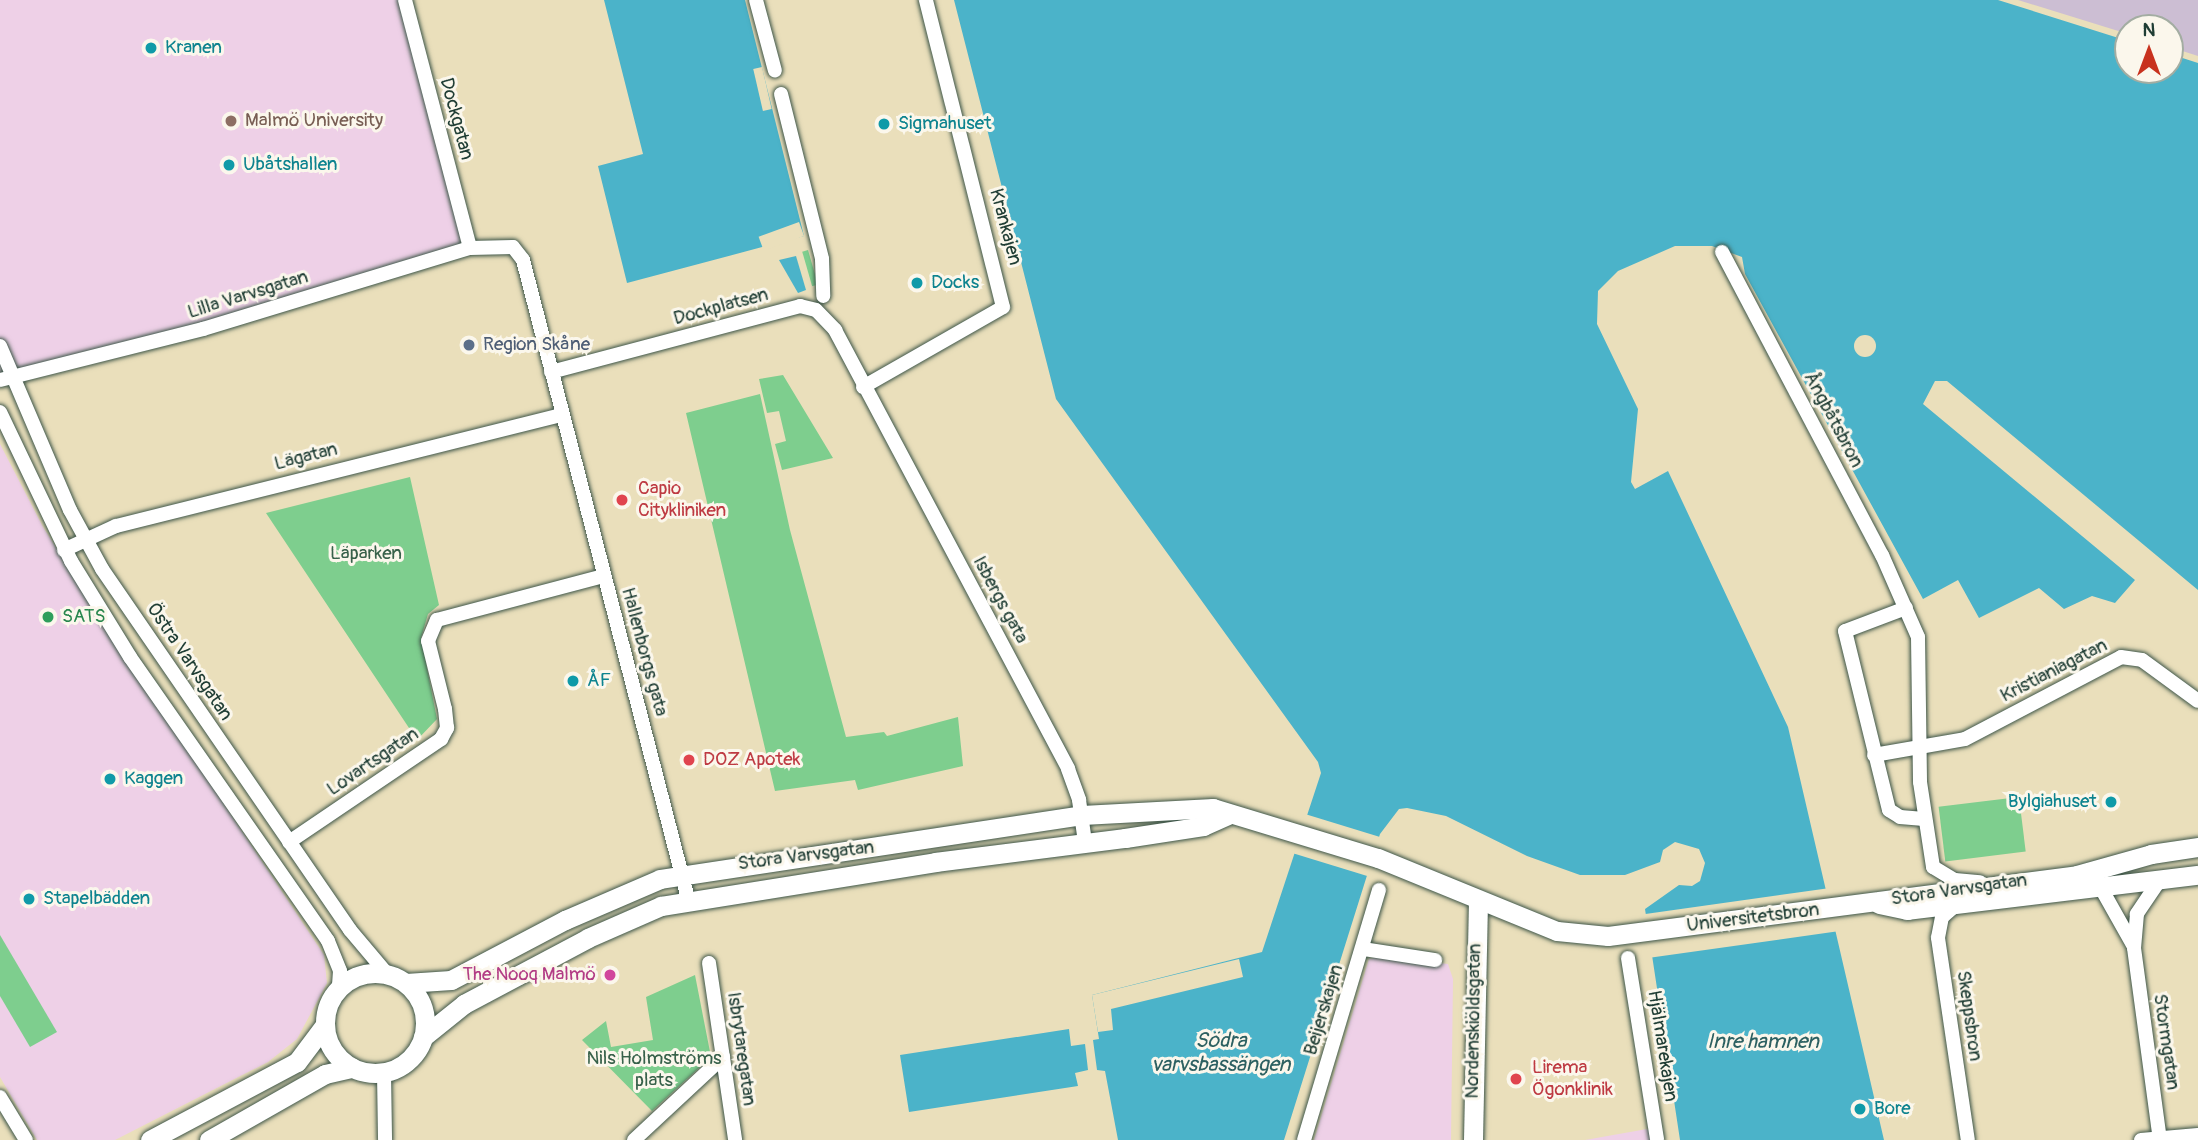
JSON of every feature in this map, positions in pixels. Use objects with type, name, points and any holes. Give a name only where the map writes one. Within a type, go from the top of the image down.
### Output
[{"type":"street","name":"Dockgatan","points":[[405,0],[470,248]]},
{"type":"street","points":[[756,0],[775,71]]},
{"type":"street","name":"Krankajen","points":[[862,385],[1003,307],[926,0]]},
{"type":"street","points":[[781,94],[822,259],[823,296]]},
{"type":"street","name":"Lilla Varvsgatan","points":[[7,379],[203,329],[470,248],[506,244],[523,260],[551,372]]},
{"type":"street","name":"Ångbåtsbron","points":[[1723,252],[1906,608],[1918,637],[1920,748],[1924,819],[1930,855],[1939,874],[2002,885]]},
{"type":"street","name":"Dockplatsen","points":[[551,372],[800,306],[816,310],[835,330],[862,385]]},
{"type":"street","name":"Östra Varvsgatan","points":[[0,346],[7,379],[84,538],[360,946],[387,974]]},
{"type":"street","points":[[551,372],[562,415]]},
{"type":"street","name":"Isbergs gata","points":[[862,385],[1068,769],[1082,815],[1085,842]]},
{"type":"street","points":[[0,412],[64,550],[130,657],[328,941],[340,971],[339,987]]},
{"type":"street","name":"Lägatan","points":[[64,550],[84,538],[302,477],[562,415]]},
{"type":"street","name":"Hallenborgs gata","points":[[562,415],[688,899]]},
{"type":"street","name":"Lovartsgatan","points":[[289,842],[441,739],[447,728],[445,709],[428,641],[437,620],[604,576]]},
{"type":"street","points":[[1906,608],[1845,631],[1889,810],[1900,817],[1924,819]]},
{"type":"street","name":"Kristianiagatan","points":[[1874,755],[1965,739],[2121,657],[2142,660],[2198,701]]},
{"type":"street","name":"Stora Varvsgatan","points":[[387,974],[406,983],[451,980],[604,901],[682,874],[1082,815],[1213,808],[1228,815],[1378,858],[1433,878],[1478,902]]},
{"type":"street","name":"Stora Varvsgatan","points":[[384,1073],[409,1060],[423,1037],[464,1004],[587,938],[637,915],[688,899],[1203,826],[1228,815]]},
{"type":"street","name":"Stora Varvsgatan","points":[[1875,902],[2077,875],[2151,854],[2198,847]]},
{"type":"street","name":"Stora Varvsgatan","points":[[1875,902],[1907,911],[2198,875]]},
{"type":"street","name":"Stormgatan","points":[[2159,881],[2137,914],[2134,948],[2160,1139]]},
{"type":"street","name":"Stormgatan","points":[[2101,888],[2134,948]]},
{"type":"street","name":"Beijerskajen","points":[[1304,1140],[1379,890]]},
{"type":"street","name":"Universitetsbron","points":[[1478,902],[1557,931],[1637,934],[1875,902]]},
{"type":"street","name":"Nordenskiöldsgatan","points":[[1473,1140],[1478,902]]},
{"type":"street","name":"Skeppsbron","points":[[1957,904],[1942,917],[1938,938],[1968,1140]]},
{"type":"street","points":[[1363,949],[1435,960]]},
{"type":"street","name":"Hjälmarekajen","points":[[1628,958],[1657,1140]]},
{"type":"street","name":"Isbrytaregatan","points":[[709,963],[735,1140]]},
{"type":"street","points":[[352,1068],[334,1054],[324,1026],[326,1008],[339,987],[358,975],[387,974]]},
{"type":"street","points":[[406,983],[421,1003],[423,1037]]},
{"type":"street","points":[[150,1140],[297,1062],[324,1026]]},
{"type":"street","points":[[634,1140],[723,1057]]},
{"type":"street","points":[[209,1140],[325,1073],[352,1068],[384,1073],[385,1140]]},
{"type":"street","points":[[0,1097],[26,1140]]},
{"type":"street","points":[[2140,1140],[2198,1135]]},
{"type":"shaded area","points":[[0,0],[405,0],[470,248],[0,380]]},
{"type":"shaded area","points":[[2018,0],[2198,0],[2198,56],[2184,52],[2184,14],[2114,14],[2114,30]]},
{"type":"shaded area","name":"Stapelbädden","points":[[0,444],[43,527],[101,619],[324,955],[327,983],[297,1039],[268,1062],[115,1140],[37,1140],[0,1077]]},
{"type":"shaded area","points":[[1384,956],[1448,964],[1453,979],[1451,1140],[1314,1140],[1369,959]]},
{"type":"shaded area","points":[[1647,1129],[1657,1140],[1585,1140]]},
{"type":"green space","points":[[808,250],[818,285],[812,286],[802,252]]},
{"type":"green space","points":[[783,375],[833,458],[782,470],[775,444],[786,441],[779,411],[767,413],[759,379]]},
{"type":"green space","points":[[760,394],[790,530],[846,737],[884,732],[887,736],[958,717],[963,766],[858,790],[855,780],[775,791],[686,413]]},
{"type":"green space","name":"Läparken","points":[[410,477],[439,605],[428,614],[421,638],[437,719],[417,740],[266,513]]},
{"type":"green space","points":[[2019,797],[2026,852],[1945,861],[1939,807]]},
{"type":"green space","points":[[0,935],[57,1032],[30,1047],[0,996]]},
{"type":"green space","name":"Nils Holmströms plats","points":[[695,975],[711,1057],[652,1111],[582,1040],[606,1021],[611,1047],[653,1040],[646,997]]},
{"type":"water","points":[[604,0],[745,0],[804,236],[627,283],[598,166],[643,154]]},
{"type":"water","points":[[954,0],[1998,0],[2114,37],[2114,84],[2184,84],[2184,58],[2198,63],[2198,590],[1947,381],[1935,381],[1923,404],[2135,580],[2115,603],[2092,596],[2064,609],[2039,588],[1979,618],[1958,580],[1923,599],[1745,274],[1742,257],[1712,246],[1675,246],[1618,271],[1598,291],[1597,324],[1638,409],[1631,482],[1635,489],[1668,471],[1788,727],[1884,1140],[1680,1140],[1645,909],[1679,885],[1692,886],[1700,881],[1705,863],[1699,849],[1675,842],[1663,850],[1660,862],[1625,875],[1580,875],[1527,856],[1446,816],[1407,808],[1399,809],[1380,834],[1284,1140],[1118,1140],[1105,1071],[1097,1070],[1093,1040],[1099,1039],[1092,995],[1262,952],[1321,773],[1318,762],[1056,399]]},
{"type":"water","points":[[796,256],[806,290],[798,293],[779,260]]},
{"type":"water","points":[[1069,1029],[1071,1046],[1085,1044],[1088,1070],[1075,1073],[1078,1086],[909,1112],[900,1055]]},
{"type":"pier","points":[[762,67],[772,109],[763,111],[753,69]]},
{"type":"pier","points":[[799,222],[804,236],[764,251],[759,237]]},
{"type":"pier","points":[[1865,335],[1873,338],[1876,346],[1873,354],[1865,357],[1857,354],[1854,346],[1857,338]]},
{"type":"pier","points":[[1305,814],[1382,838],[1370,877],[1293,853]]},
{"type":"pier","points":[[1830,888],[1836,932],[1648,958],[1642,914]]},
{"type":"pier","points":[[1239,959],[1243,977],[1111,1009],[1113,1030],[1098,1032],[1092,995]]},
{"type":"place","name":"Kranen","points":[[151,48]]},
{"type":"place","name":"Malmö University","points":[[231,121]]},
{"type":"place","name":"Sigmahuset","points":[[884,124]]},
{"type":"place","name":"Ubåtshallen","points":[[229,165]]},
{"type":"place","name":"Docks","points":[[917,283]]},
{"type":"place","name":"Region Skåne","points":[[469,345]]},
{"type":"place","name":"Capio Citykliniken","points":[[622,500]]},
{"type":"place","name":"SATS","points":[[48,617]]},
{"type":"place","name":"ÅF","points":[[573,681]]},
{"type":"place","name":"DOZ Apotek","points":[[689,760]]},
{"type":"place","name":"Kaggen","points":[[110,779]]},
{"type":"place","name":"Bylgiahuset","points":[[2111,802]]},
{"type":"place","name":"Stapelbädden","points":[[29,899]]},
{"type":"place","name":"The Nooq Malmö","points":[[610,975]]},
{"type":"place","name":"Lirema Ögonklinik","points":[[1516,1079]]},
{"type":"place","name":"Bore","points":[[1860,1109]]},
{"type":"water label","name":"Inre hamnen","points":[[1763,1042]]},
{"type":"water label","name":"Södra varvsbassängen","points":[[1221,1053]]}]
